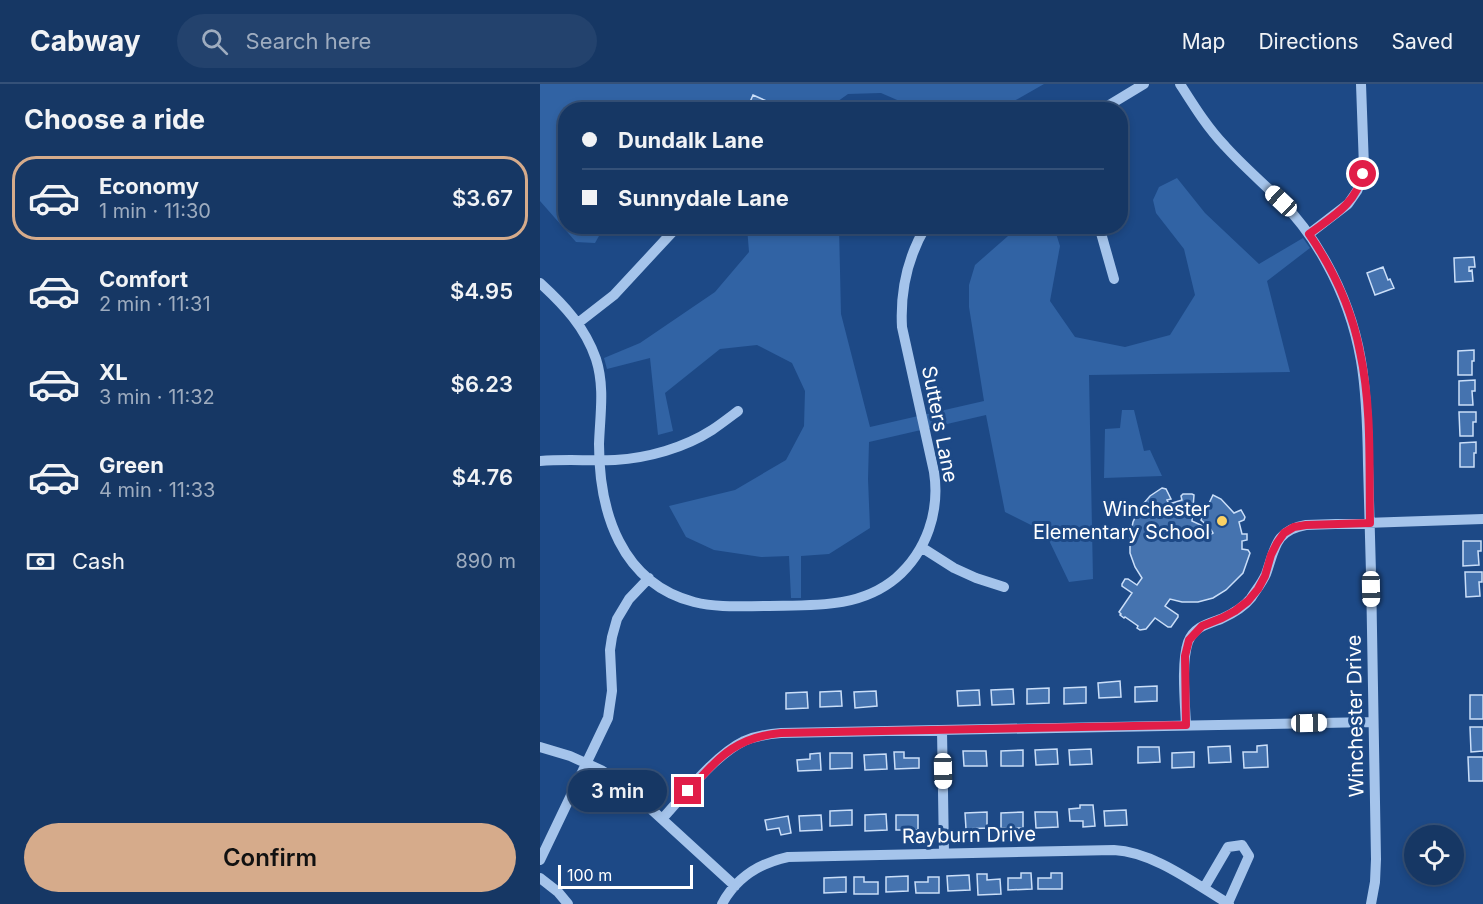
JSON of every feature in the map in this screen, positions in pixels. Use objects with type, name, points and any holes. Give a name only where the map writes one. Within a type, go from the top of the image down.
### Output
[{"type":"street","points":[[1114,102],[1144,84]]},
{"type":"street","name":"Winchester Drive","points":[[1180,84],[1212,132],[1281,201],[1309,234],[1341,290],[1361,353],[1367,404],[1370,523],[1376,859],[1371,904]]},
{"type":"street","points":[[1309,234],[1348,204],[1361,182],[1364,167],[1361,84]]},
{"type":"street","points":[[578,323],[614,294],[670,234]]},
{"type":"street","name":"Sutters Lane","points":[[540,283],[578,323],[596,360],[601,378],[602,395],[599,445],[604,498],[614,531],[628,558],[662,588],[677,596],[708,604],[731,606],[834,604],[862,597],[887,585],[907,568],[928,534],[933,518],[936,502],[934,472],[902,327],[901,299],[905,276],[922,234]]},
{"type":"street","points":[[1101,234],[1114,279]]},
{"type":"street","points":[[540,461],[614,460],[647,456],[677,447],[711,431],[738,411]]},
{"type":"street","points":[[1186,725],[1185,656],[1189,640],[1202,626],[1235,611],[1248,601],[1265,576],[1271,555],[1284,533],[1294,527],[1306,525],[1483,519]]},
{"type":"street","points":[[921,547],[976,578],[1004,587]]},
{"type":"street","points":[[540,860],[588,764],[611,710],[610,650],[615,625],[629,598],[649,578]]},
{"type":"street","points":[[662,819],[720,757],[737,745],[755,737],[781,733],[1373,722]]},
{"type":"street","points":[[942,730],[944,853]]},
{"type":"street","points":[[540,747],[570,756],[601,770],[621,783],[735,886]]},
{"type":"street","name":"Rayburn Drive","points":[[722,904],[746,875],[773,860],[788,856],[1125,851],[1146,857],[1204,888],[1212,900],[1228,904],[1249,856],[1242,845],[1228,847],[1204,888]]},
{"type":"street","points":[[540,878],[558,892],[568,904]]},
{"type":"shaded area","points":[[540,84],[1044,84],[1012,102],[902,102],[881,93],[848,94],[837,102],[558,102],[558,222],[540,201]]},
{"type":"shaded area","points":[[1177,178],[1205,213],[1259,264],[1303,238],[1310,248],[1267,281],[1290,372],[1089,375],[1093,579],[1069,582],[1045,532],[1005,512],[986,415],[869,442],[870,528],[829,554],[801,556],[801,598],[791,598],[789,556],[761,557],[714,550],[686,537],[669,506],[735,490],[786,460],[804,426],[805,391],[792,363],[757,345],[720,349],[665,393],[673,431],[658,435],[650,358],[607,369],[604,358],[640,343],[715,292],[749,252],[748,234],[839,234],[841,314],[870,427],[984,401],[969,307],[969,285],[975,265],[1009,234],[1056,234],[1060,246],[1050,301],[1075,337],[1125,347],[1170,335],[1195,295],[1184,249],[1156,213],[1153,200],[1159,187]]},
{"type":"shaded area","points":[[569,234],[600,234],[595,243],[576,242]]},
{"type":"shaded area","points":[[1122,410],[1134,410],[1144,451],[1150,450],[1162,476],[1104,478],[1105,429],[1120,428]]},
{"type":"building","points":[[753,95],[769,102],[750,102]]},
{"type":"building","points":[[1474,257],[1475,267],[1469,267],[1469,271],[1472,270],[1473,281],[1455,282],[1454,258]]},
{"type":"building","points":[[1383,267],[1394,288],[1375,295],[1367,273]]},
{"type":"building","points":[[1474,350],[1472,375],[1458,375],[1458,351]]},
{"type":"building","points":[[1475,380],[1475,391],[1472,391],[1473,405],[1459,405],[1459,381]]},
{"type":"building","points":[[1459,412],[1476,412],[1473,436],[1460,436]]},
{"type":"building","points":[[1476,442],[1474,467],[1460,467],[1460,443]]},
{"type":"building","points":[[1162,488],[1166,489],[1171,499],[1167,500],[1169,504],[1182,500],[1183,494],[1194,495],[1192,521],[1201,525],[1210,535],[1213,533],[1210,528],[1201,520],[1213,495],[1221,499],[1234,513],[1241,510],[1245,517],[1239,522],[1242,534],[1247,534],[1247,540],[1242,541],[1242,549],[1250,553],[1243,573],[1226,590],[1213,598],[1198,602],[1170,599],[1165,606],[1178,615],[1171,627],[1155,618],[1146,629],[1140,630],[1138,626],[1120,615],[1119,612],[1132,593],[1122,584],[1125,579],[1128,579],[1137,585],[1142,578],[1130,553],[1133,522],[1139,509],[1150,496]]},
{"type":"building","points":[[1463,541],[1481,541],[1481,551],[1478,551],[1479,565],[1463,566]]},
{"type":"building","points":[[1465,572],[1482,572],[1482,582],[1479,582],[1480,596],[1466,597]]},
{"type":"building","points":[[1120,681],[1121,697],[1099,698],[1098,683]]},
{"type":"building","points":[[1157,686],[1157,701],[1135,702],[1135,687]]},
{"type":"building","points":[[1086,687],[1086,703],[1064,704],[1064,688]]},
{"type":"building","points":[[1049,688],[1049,703],[1027,704],[1027,689]]},
{"type":"building","points":[[1013,689],[1014,704],[992,705],[991,690]]},
{"type":"building","points":[[979,690],[980,705],[958,706],[957,691]]},
{"type":"building","points":[[841,691],[842,706],[820,707],[820,692]]},
{"type":"building","points":[[876,691],[877,706],[855,708],[854,692]]},
{"type":"building","points":[[807,692],[808,708],[786,709],[786,693]]},
{"type":"building","points":[[1470,695],[1483,695],[1483,719],[1470,719]]},
{"type":"building","points":[[1470,727],[1483,727],[1483,751],[1471,752]]},
{"type":"building","points":[[1267,745],[1268,767],[1244,768],[1243,752],[1257,752],[1257,746]]},
{"type":"building","points":[[1230,746],[1231,762],[1209,763],[1208,747]]},
{"type":"building","points":[[1138,747],[1159,747],[1160,762],[1138,763]]},
{"type":"building","points":[[1057,749],[1058,764],[1036,765],[1035,750]]},
{"type":"building","points":[[1091,749],[1092,764],[1070,765],[1069,750]]},
{"type":"building","points":[[1023,750],[1023,766],[1001,766],[1001,751]]},
{"type":"building","points":[[963,751],[986,751],[987,766],[964,766]]},
{"type":"building","points":[[894,752],[904,752],[904,758],[919,758],[919,768],[895,769]]},
{"type":"building","points":[[1194,752],[1194,767],[1172,768],[1172,753]]},
{"type":"building","points":[[820,753],[821,770],[798,771],[797,760],[810,759],[810,754]]},
{"type":"building","points":[[830,753],[852,753],[852,768],[830,769]]},
{"type":"building","points":[[886,754],[887,769],[865,770],[864,755]]},
{"type":"building","points":[[1468,757],[1483,757],[1483,781],[1469,781]]},
{"type":"building","points":[[1080,805],[1093,805],[1095,826],[1083,827],[1083,821],[1070,821],[1069,809],[1080,808]]},
{"type":"building","points":[[852,810],[852,825],[830,826],[830,811]]},
{"type":"building","points":[[1126,810],[1127,825],[1105,826],[1104,811]]},
{"type":"building","points":[[987,812],[987,828],[966,829],[965,813]]},
{"type":"building","points":[[1023,812],[1023,828],[1001,828],[1001,813]]},
{"type":"building","points":[[1035,812],[1057,812],[1058,827],[1036,828]]},
{"type":"building","points":[[886,814],[887,830],[865,831],[865,815]]},
{"type":"building","points":[[821,815],[822,830],[800,831],[799,816]]},
{"type":"building","points":[[896,815],[918,815],[918,830],[896,830]]},
{"type":"building","points":[[788,816],[791,833],[781,835],[779,828],[767,830],[765,820]]},
{"type":"building","points":[[1021,873],[1031,873],[1032,889],[1008,890],[1008,878],[1021,878]]},
{"type":"building","points":[[1051,873],[1062,873],[1062,889],[1038,889],[1038,878],[1051,878]]},
{"type":"building","points":[[977,874],[987,874],[987,880],[1000,879],[1001,894],[978,895]]},
{"type":"building","points":[[969,875],[970,890],[948,891],[947,876]]},
{"type":"building","points":[[908,876],[908,891],[886,892],[886,877]]},
{"type":"building","points":[[846,877],[846,892],[824,893],[824,878]]},
{"type":"building","points":[[854,877],[864,877],[864,882],[878,882],[878,894],[854,894]]},
{"type":"building","points":[[928,877],[939,877],[939,893],[916,893],[915,882],[928,882]]},
{"type":"place","name":"Winchester Elementary School","points":[[1222,521]]},
{"type":"route","points":[[688,791],[728,750],[755,737],[768,734],[1186,725],[1185,656],[1189,640],[1202,626],[1235,611],[1248,601],[1265,576],[1271,555],[1284,533],[1294,527],[1306,525],[1370,523],[1367,404],[1361,353],[1341,290],[1309,234],[1348,204],[1357,191],[1363,174]]}]
